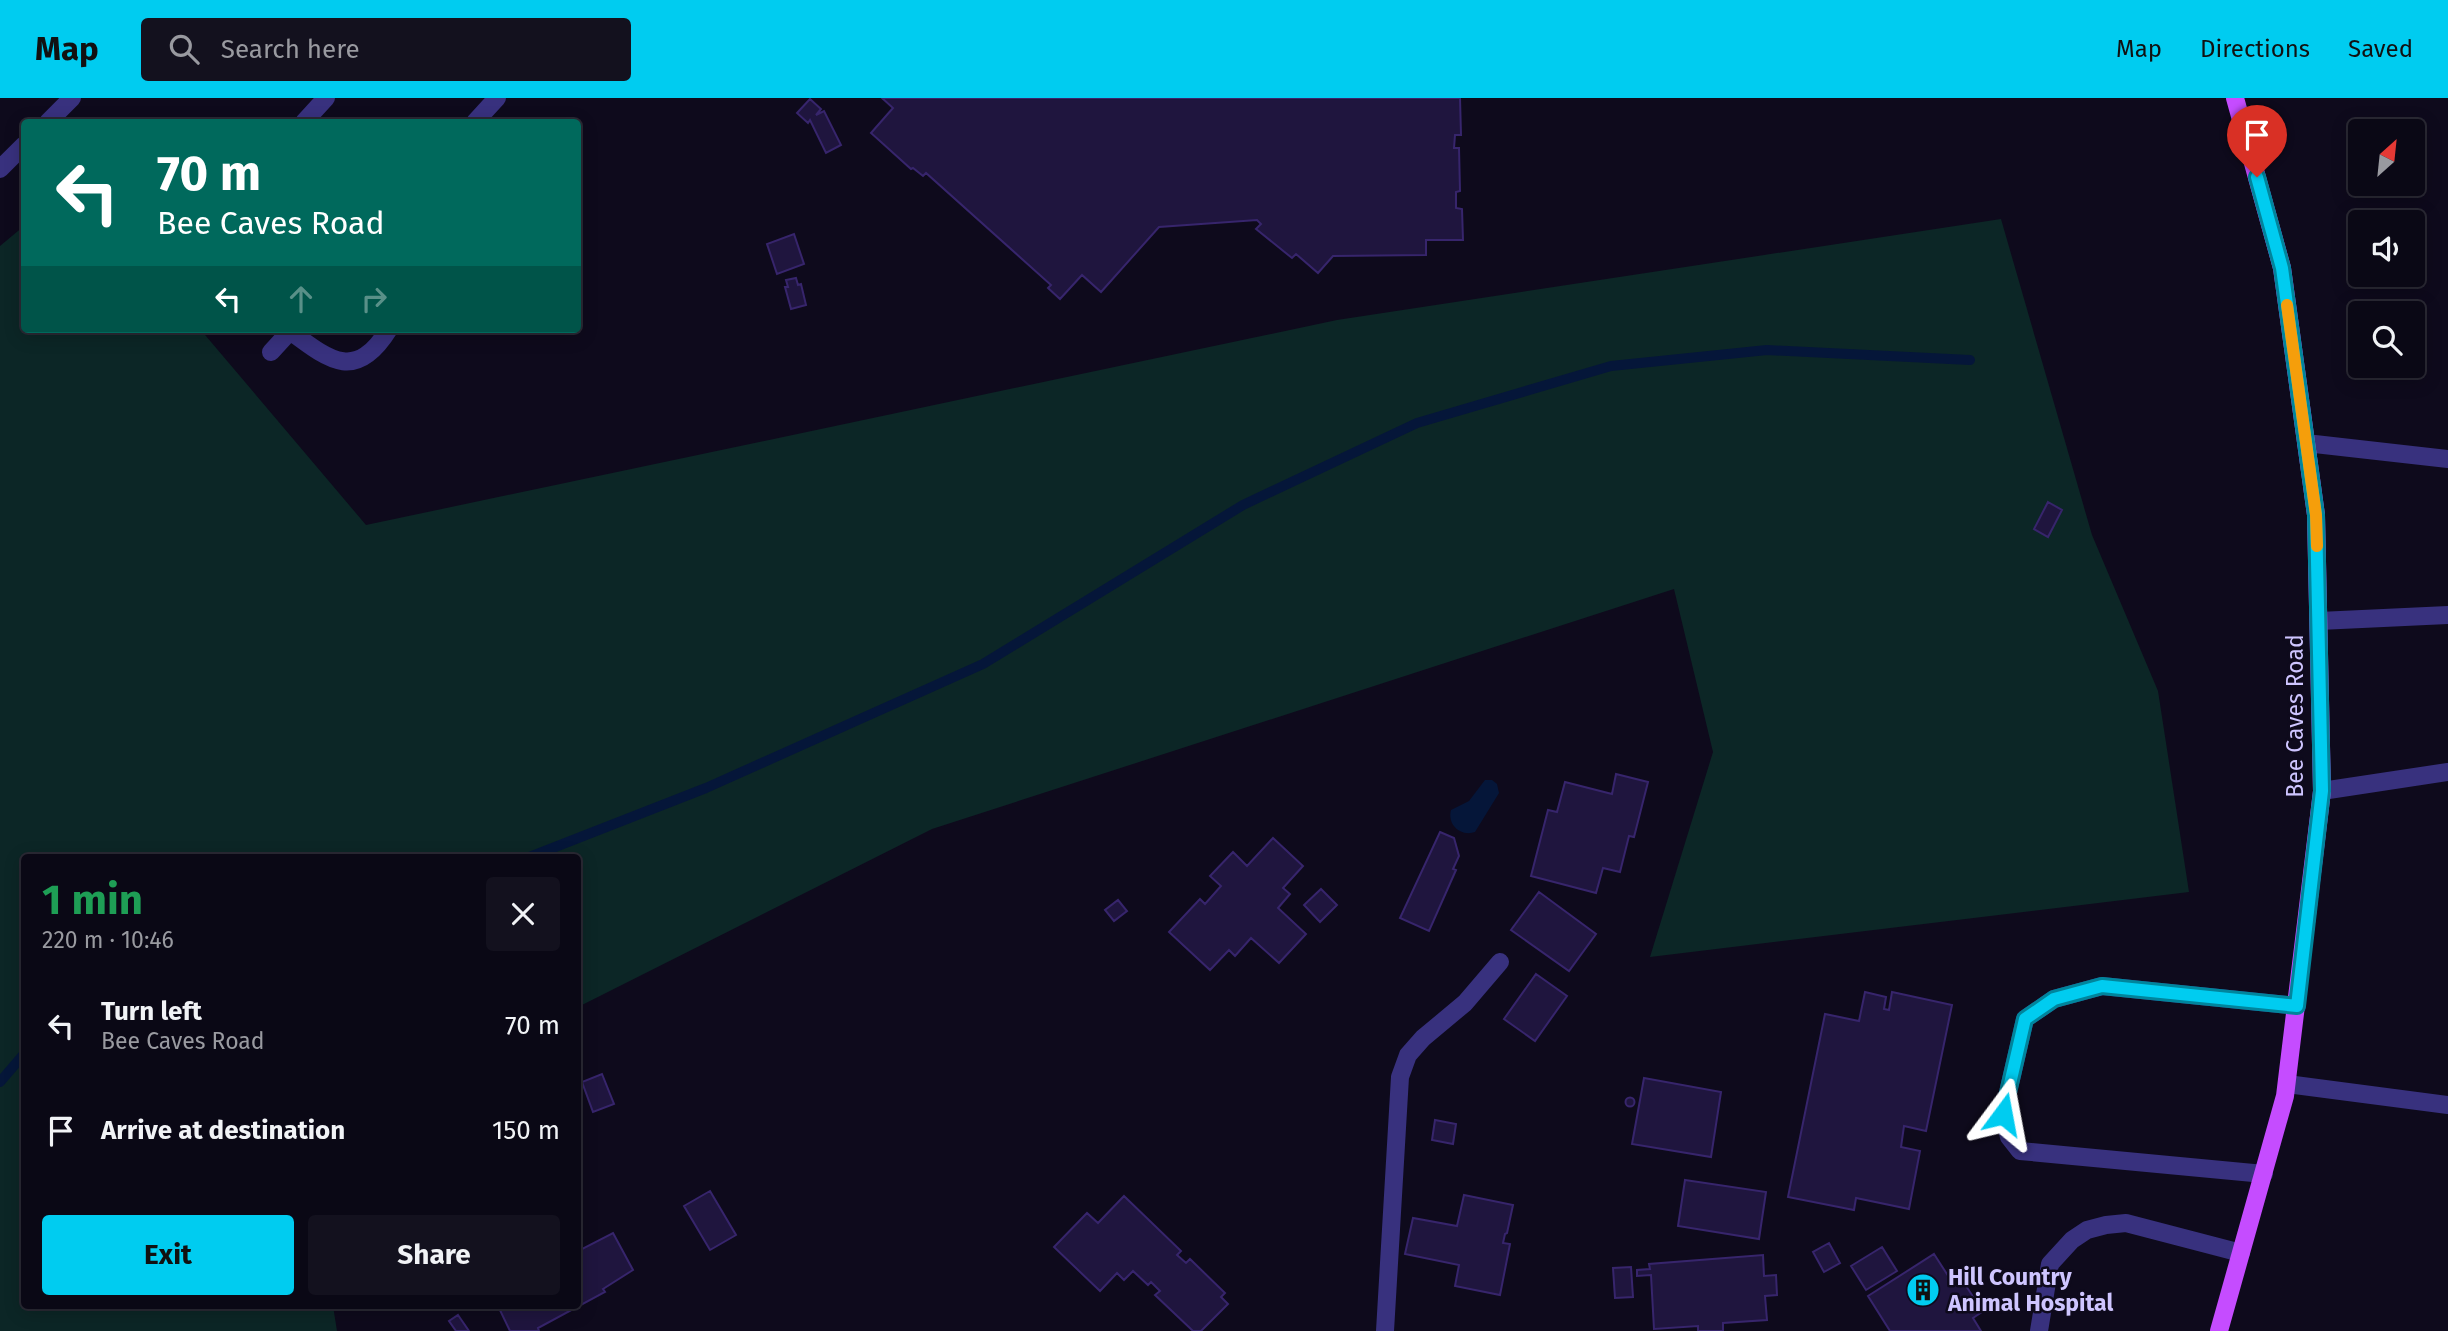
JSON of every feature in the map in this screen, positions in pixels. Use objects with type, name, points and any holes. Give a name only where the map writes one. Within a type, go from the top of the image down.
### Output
[{"type":"main road","name":"Bee Caves Road","points":[[2219,1331],[2286,1096],[2322,791],[2316,515],[2282,268],[2235,98]]},
{"type":"street","points":[[51,119],[72,98]]},
{"type":"street","points":[[307,119],[326,98]]},
{"type":"street","points":[[478,119],[497,98]]},
{"type":"street","points":[[0,169],[21,148]]},
{"type":"street","points":[[271,352],[288,333]]},
{"type":"street","points":[[295,333],[322,355],[346,362],[372,353],[386,333]]},
{"type":"street","points":[[2306,443],[2448,459]]},
{"type":"street","points":[[2319,621],[2448,615]]},
{"type":"street","points":[[2322,791],[2448,772]]},
{"type":"street","points":[[1385,1331],[1400,1077],[1408,1055],[1423,1038],[1465,1003],[1500,962]]},
{"type":"street","points":[[2264,1174],[2021,1151],[2009,1137],[2003,1114],[2025,1019],[2054,999],[2102,986],[2297,1006]]},
{"type":"street","points":[[2287,1084],[2448,1105]]},
{"type":"street","points":[[2039,1331],[2050,1264],[2072,1240],[2087,1230],[2126,1223],[2241,1253]]},
{"type":"green space","points":[[2001,219],[2092,535],[2158,691],[2189,892],[1650,957],[1713,752],[1674,589],[932,829],[581,1005],[581,854],[21,854],[21,1309],[333,1309],[337,1331],[0,1331],[0,246],[21,228],[21,333],[203,333],[366,525],[1337,320]]},
{"type":"water","points":[[1485,780],[1492,780],[1497,784],[1499,793],[1475,832],[1460,831],[1453,825],[1451,810],[1469,801]]},
{"type":"building","points":[[882,98],[1460,98],[1461,135],[1455,135],[1454,148],[1459,148],[1460,191],[1456,192],[1456,208],[1462,209],[1463,240],[1426,240],[1426,255],[1333,256],[1318,273],[1296,254],[1292,258],[1256,229],[1261,224],[1257,220],[1159,227],[1101,292],[1082,275],[1060,299],[1048,288],[1051,285],[926,173],[923,176],[911,169],[871,133],[893,108]]},
{"type":"building","points":[[810,99],[821,109],[816,115],[824,111],[841,145],[826,153],[810,120],[808,123],[797,113]]},
{"type":"building","points":[[794,234],[804,264],[777,274],[767,244]]},
{"type":"building","points":[[796,278],[798,285],[801,284],[806,305],[791,309],[785,287],[788,287],[786,280]]},
{"type":"building","points":[[2048,502],[2062,510],[2048,537],[2034,529]]},
{"type":"building","points":[[1616,774],[1648,782],[1634,837],[1629,836],[1620,872],[1603,868],[1596,893],[1531,876],[1548,810],[1557,812],[1565,782],[1612,794]]},
{"type":"building","points":[[1440,832],[1454,838],[1459,856],[1453,869],[1456,870],[1429,931],[1400,918]]},
{"type":"building","points":[[1273,838],[1303,866],[1283,888],[1290,894],[1278,908],[1306,934],[1279,963],[1251,938],[1235,956],[1229,950],[1210,970],[1169,932],[1200,899],[1205,904],[1221,886],[1210,876],[1233,852],[1247,866]]},
{"type":"building","points":[[1321,889],[1337,905],[1320,922],[1304,905]]},
{"type":"building","points":[[1539,892],[1596,934],[1569,971],[1511,930]]},
{"type":"building","points":[[1118,900],[1127,911],[1114,921],[1105,910]]},
{"type":"building","points":[[1536,974],[1567,996],[1535,1041],[1504,1019]]},
{"type":"building","points":[[1865,992],[1886,997],[1884,1009],[1889,1010],[1892,992],[1952,1005],[1926,1131],[1904,1126],[1901,1147],[1920,1151],[1909,1209],[1856,1198],[1854,1210],[1788,1197],[1825,1014],[1859,1021]]},
{"type":"building","points":[[602,1074],[614,1104],[593,1112],[582,1082]]},
{"type":"building","points":[[1644,1078],[1721,1092],[1711,1157],[1632,1144]]},
{"type":"building","points":[[1630,1097],[1635,1102],[1630,1107],[1625,1102]]},
{"type":"building","points":[[1435,1120],[1456,1124],[1453,1144],[1432,1140]]},
{"type":"building","points":[[1685,1180],[1766,1192],[1759,1239],[1678,1226]]},
{"type":"building","points":[[710,1191],[736,1235],[710,1250],[684,1206]]},
{"type":"building","points":[[1464,1195],[1513,1205],[1503,1243],[1510,1244],[1500,1295],[1455,1286],[1459,1265],[1405,1254],[1413,1218],[1457,1226]]},
{"type":"building","points":[[1124,1196],[1181,1251],[1177,1255],[1186,1263],[1190,1259],[1225,1293],[1221,1297],[1228,1304],[1201,1331],[1193,1331],[1155,1295],[1160,1291],[1151,1282],[1148,1285],[1133,1271],[1124,1280],[1117,1273],[1100,1291],[1054,1247],[1087,1213],[1098,1223]]},
{"type":"building","points":[[613,1233],[633,1270],[603,1289],[605,1292],[581,1305],[581,1249]]},
{"type":"building","points":[[1829,1243],[1840,1263],[1824,1272],[1813,1252]]},
{"type":"building","points":[[1882,1247],[1897,1271],[1866,1290],[1851,1266]]},
{"type":"building","name":"Hill Country Animal Hospital","points":[[1934,1254],[1954,1285],[1962,1280],[1972,1295],[1982,1312],[1973,1318],[1981,1331],[1890,1331],[1868,1296]]},
{"type":"building","points":[[1763,1255],[1764,1276],[1776,1275],[1777,1295],[1765,1296],[1767,1320],[1723,1323],[1723,1331],[1698,1331],[1698,1326],[1654,1329],[1651,1275],[1637,1276],[1637,1270],[1650,1269],[1649,1264]]},
{"type":"building","points":[[1631,1267],[1633,1297],[1615,1298],[1613,1268]]},
{"type":"building","points":[[499,1309],[573,1309],[538,1328],[539,1331],[510,1331]]},
{"type":"building","points":[[458,1315],[469,1331],[456,1331],[449,1321]]},
{"type":"waterway","points":[[537,854],[706,788],[983,664],[1243,505],[1417,423],[1611,366],[1767,350],[1970,360]]},
{"type":"waterway","points":[[0,1082],[21,1058]]},
{"type":"slow traffic","points":[[2287,305],[2316,515],[2317,546]]},
{"type":"place","name":"Hill Country Animal Hospital","points":[[1923,1290]]},
{"type":"route","points":[[2003,1114],[2025,1019],[2054,999],[2102,986],[2297,1006],[2322,791],[2316,515],[2282,268],[2257,177]]}]
